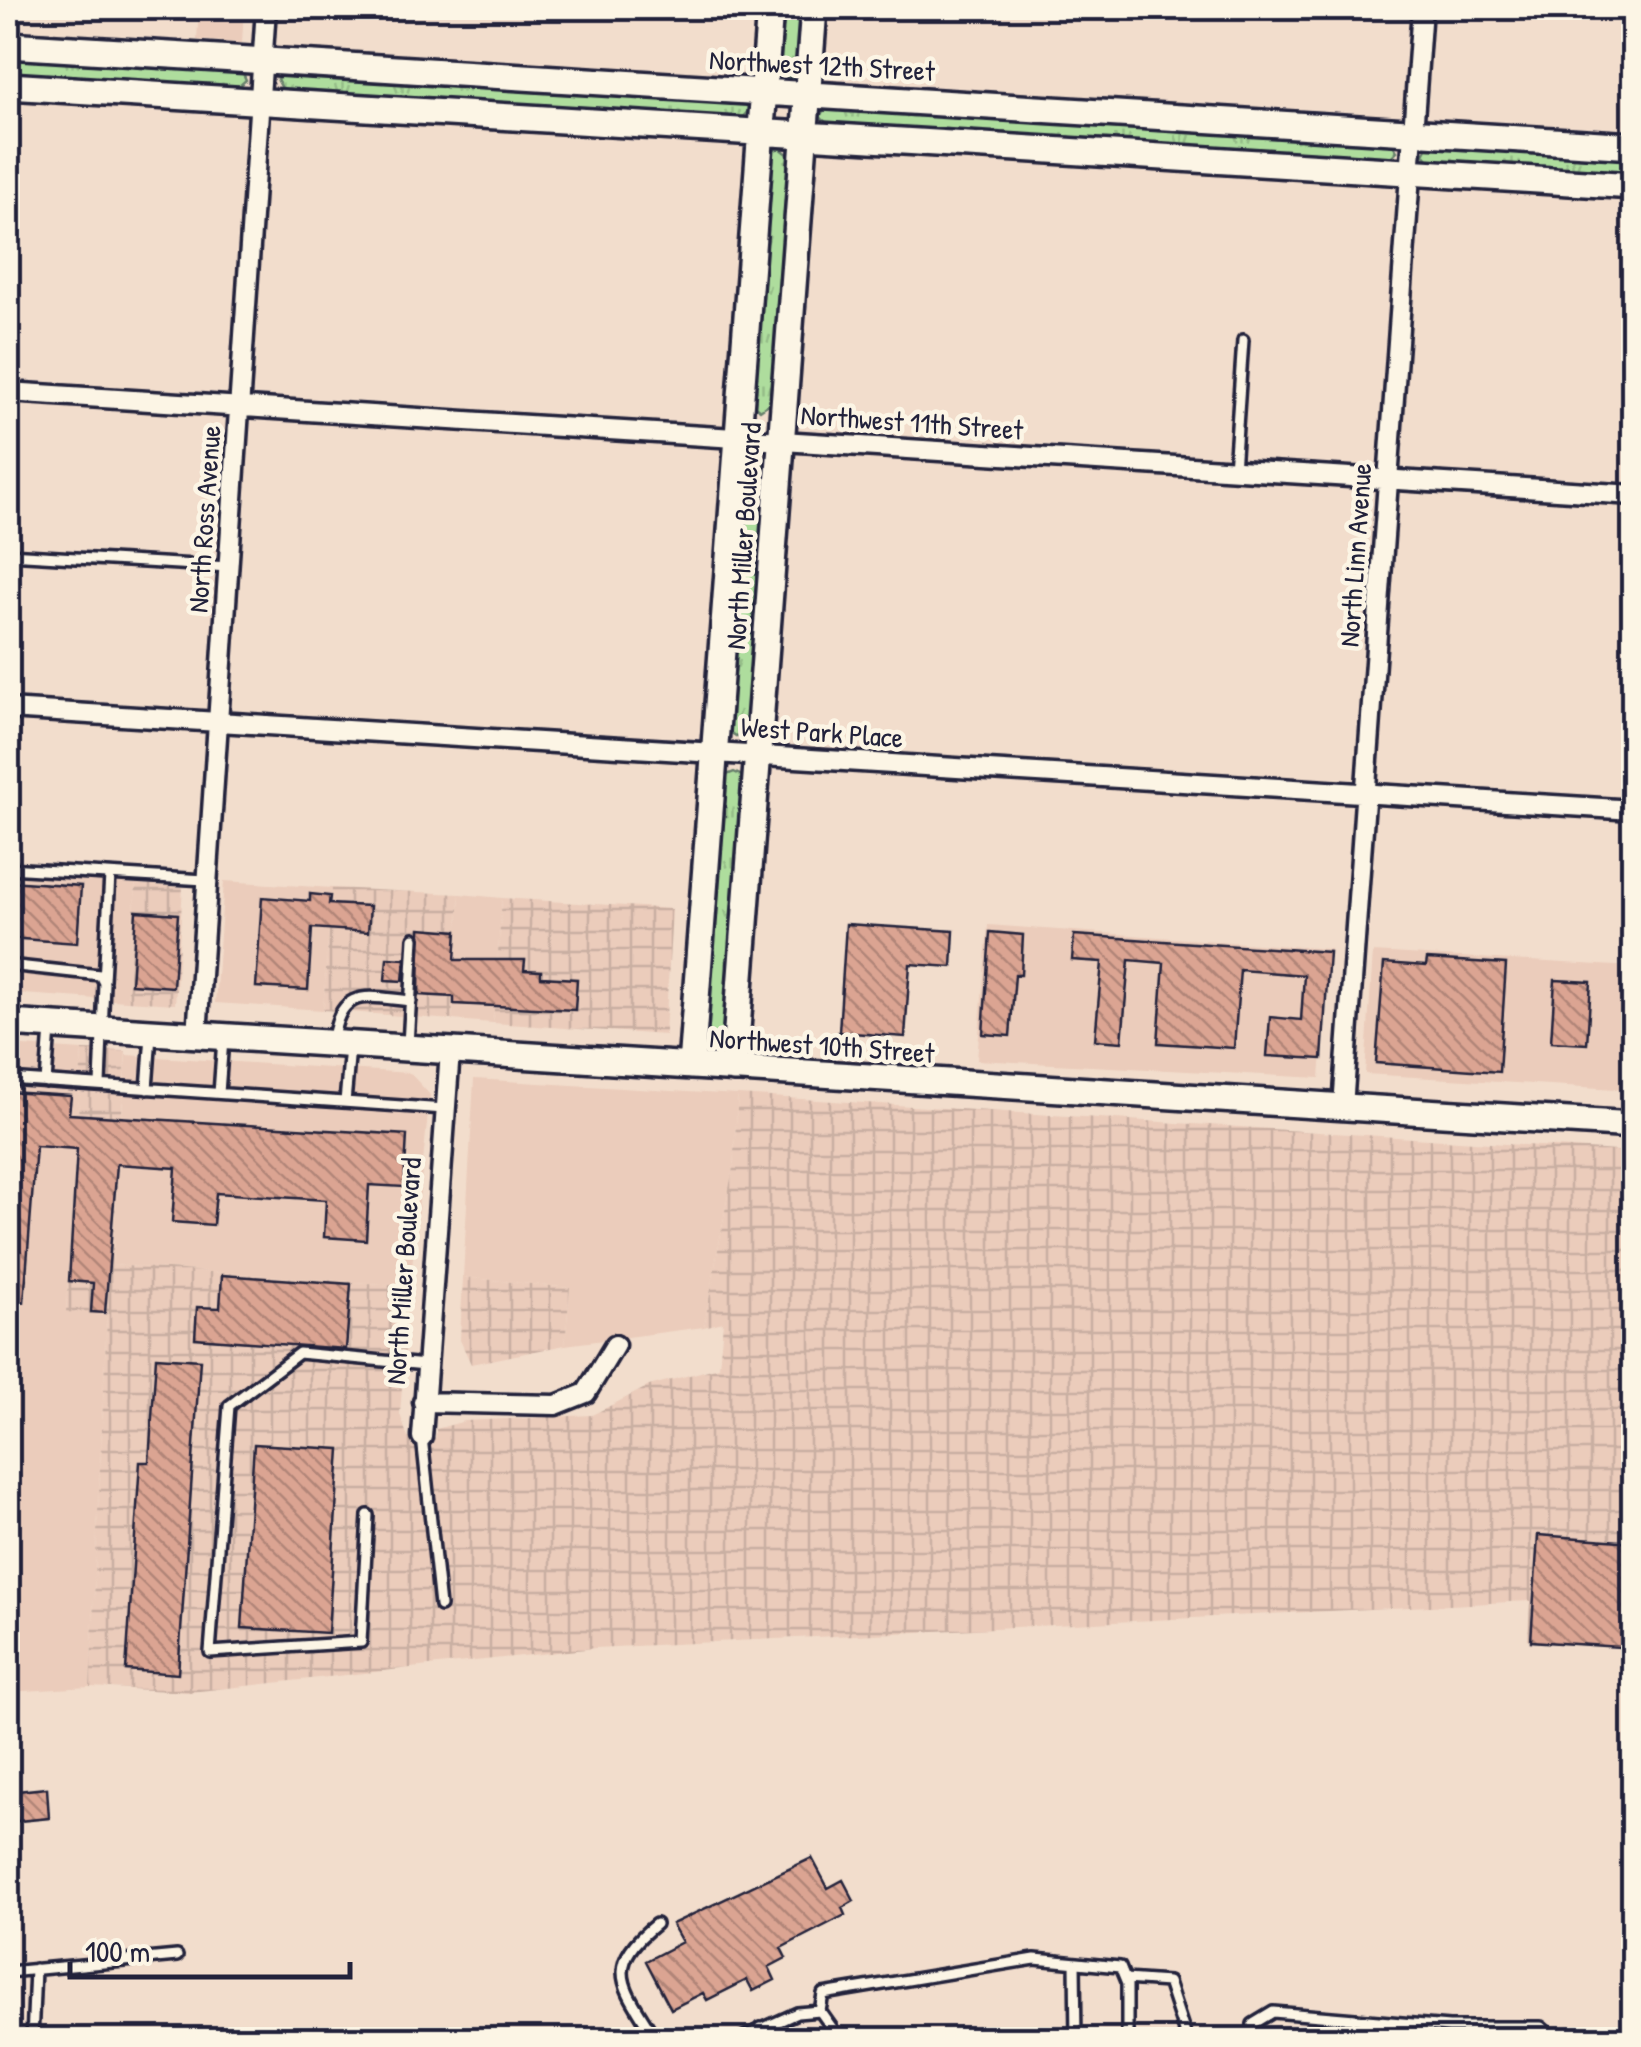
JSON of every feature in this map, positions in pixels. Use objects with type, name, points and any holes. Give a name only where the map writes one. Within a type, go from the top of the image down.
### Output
[{"type":"street","name":"North Ross Avenue","points":[[197,1035],[266,8]]},
{"type":"street","name":"North Miller Boulevard","points":[[691,1066],[770,8]]},
{"type":"street","name":"North Miller Boulevard","points":[[734,1069],[814,8]]},
{"type":"street","name":"North Linn Avenue","points":[[1343,1107],[1422,8]]},
{"type":"street","name":"Northwest 12th Street","points":[[8,45],[1634,146]]},
{"type":"street","points":[[8,86],[1634,186]]},
{"type":"street","name":"Northwest 11th Street","points":[[8,392],[1634,495]]},
{"type":"street","name":"West Park Place","points":[[8,709],[1634,810]]},
{"type":"street","name":"Northwest 10th Street","points":[[8,1024],[1634,1125]]},
{"type":"street","name":"North Miller Boulevard","points":[[422,1437],[450,1051]]},
{"type":"street","points":[[423,1402],[556,1405],[586,1393],[615,1346]]},
{"type":"lane","points":[[1234,470],[1243,340]]},
{"type":"lane","points":[[8,554],[230,567]]},
{"type":"lane","points":[[8,868],[205,880]]},
{"type":"lane","points":[[100,1086],[110,874]]},
{"type":"lane","points":[[408,1048],[414,938]]},
{"type":"lane","points":[[8,965],[92,971],[104,983]]},
{"type":"lane","points":[[346,1102],[336,1014],[348,1002],[362,996],[411,1001]]},
{"type":"lane","points":[[46,1082],[50,1026]]},
{"type":"lane","points":[[148,1089],[151,1032]]},
{"type":"lane","points":[[219,1094],[224,1036]]},
{"type":"lane","points":[[8,1079],[446,1108]]},
{"type":"lane","points":[[368,1516],[361,1642],[210,1652],[229,1406],[299,1353],[426,1365]]},
{"type":"lane","points":[[422,1437],[440,1606]]},
{"type":"lane","points":[[656,1924],[630,1945],[622,1971],[626,1988],[656,2040]]},
{"type":"lane","points":[[8,1972],[177,1956]]},
{"type":"lane","points":[[828,2040],[832,2028],[820,2011],[823,1994],[1034,1959],[1120,1967],[1125,1979],[1127,2040]]},
{"type":"lane","points":[[1075,1964],[1076,2040]]},
{"type":"lane","points":[[32,2040],[34,1969]]},
{"type":"lane","points":[[1125,1979],[1168,1982],[1187,2040]]},
{"type":"lane","points":[[737,2040],[796,2013],[820,2011]]},
{"type":"lane","points":[[1252,2040],[1253,2024],[1273,2012],[1449,2026],[1540,2027],[1556,2040]]},
{"type":"lane","points":[[761,2028],[777,2040]]},
{"type":"shaded area","points":[[199,8],[244,8],[242,43],[197,40]]},
{"type":"shaded area","points":[[8,875],[136,884],[127,1001],[8,993]]},
{"type":"shaded area","points":[[224,881],[332,888],[323,1010],[215,1003]]},
{"type":"shaded area","points":[[136,884],[183,887],[175,1004],[127,1001]]},
{"type":"shaded area","points":[[332,888],[460,894],[452,1020],[323,1010]]},
{"type":"shaded area","points":[[460,894],[502,898],[493,1023],[452,1020]]},
{"type":"shaded area","points":[[502,898],[672,909],[665,1035],[493,1023]]},
{"type":"shaded area","points":[[988,925],[1330,949],[1320,1078],[977,1060]]},
{"type":"shaded area","points":[[1373,952],[1633,967],[1633,1090],[1365,1074]]},
{"type":"shaded area","points":[[8,1045],[82,1050],[66,1311],[107,1315],[90,1687],[8,1692]]},
{"type":"shaded area","points":[[82,1050],[126,1051],[112,1265],[410,1286],[400,1414],[408,1438],[436,1438],[436,1429],[465,1421],[592,1415],[649,1386],[719,1367],[723,1322],[704,1327],[733,1167],[738,1095],[1633,1152],[1633,1647],[1528,1639],[1530,1601],[595,1648],[190,1692],[90,1687],[107,1315],[66,1312]]},
{"type":"shaded area","points":[[126,1055],[410,1073],[430,1095],[410,1286],[112,1265]]},
{"type":"shaded area","points":[[474,1079],[738,1095],[733,1167],[704,1327],[565,1345],[570,1288],[463,1277]]},
{"type":"shaded area","points":[[463,1277],[570,1288],[565,1345],[471,1364],[460,1340]]},
{"type":"green space","points":[[780,8],[804,8],[800,69],[791,78],[776,71]]},
{"type":"green space","points":[[8,55],[242,71],[246,80],[238,87],[8,73]]},
{"type":"green space","points":[[283,74],[747,103],[749,110],[741,119],[283,90],[277,79]]},
{"type":"green space","points":[[825,107],[1392,143],[1397,151],[1389,159],[828,124],[820,117]]},
{"type":"green space","points":[[1428,146],[1633,157],[1633,175],[1431,163],[1424,154]]},
{"type":"green space","points":[[780,148],[793,158],[774,400],[760,410],[751,403],[771,151]]},
{"type":"green space","points":[[756,458],[768,470],[748,732],[736,736],[727,730],[747,462]]},
{"type":"green space","points":[[734,772],[744,777],[726,1038],[712,1045],[704,1038],[724,776]]},
{"type":"building","points":[[8,881],[81,886],[77,943],[8,938]]},
{"type":"building","points":[[310,894],[330,896],[329,904],[370,906],[368,932],[312,928],[308,990],[256,987],[262,897],[310,901]]},
{"type":"building","points":[[136,911],[178,914],[173,987],[131,984]]},
{"type":"building","points":[[846,924],[954,931],[952,967],[910,964],[905,1037],[839,1032]]},
{"type":"building","points":[[420,928],[457,931],[455,960],[525,960],[524,970],[541,971],[541,977],[577,979],[575,1010],[454,1004],[454,997],[419,995]]},
{"type":"building","points":[[990,932],[1023,935],[1021,975],[1015,975],[1010,1036],[983,1034]]},
{"type":"building","points":[[1074,935],[1329,952],[1322,1059],[1267,1056],[1270,1017],[1301,1020],[1304,975],[1240,970],[1234,1048],[1158,1043],[1164,963],[1129,960],[1122,1042],[1095,1040],[1102,962],[1072,960]]},
{"type":"building","points":[[387,958],[405,959],[403,981],[385,980]]},
{"type":"building","points":[[1427,959],[1506,964],[1499,1072],[1376,1063],[1384,963],[1426,966]]},
{"type":"building","points":[[1555,980],[1591,982],[1587,1044],[1551,1042]]},
{"type":"building","points":[[8,1092],[71,1096],[69,1114],[407,1135],[404,1187],[369,1185],[366,1240],[324,1237],[326,1200],[216,1193],[213,1225],[172,1222],[176,1168],[117,1164],[105,1313],[91,1312],[93,1283],[69,1281],[77,1149],[36,1146],[24,1302],[8,1300]]},
{"type":"building","points":[[222,1275],[351,1284],[346,1349],[195,1338],[197,1307],[220,1308]]},
{"type":"building","points":[[156,1357],[200,1360],[178,1674],[126,1670],[140,1462],[149,1462]]},
{"type":"building","points":[[254,1444],[340,1449],[328,1633],[242,1628]]},
{"type":"building","points":[[1538,1535],[1634,1542],[1634,1648],[1531,1641]]},
{"type":"building","points":[[47,1788],[49,1818],[8,1822],[8,1792]]},
{"type":"building","points":[[812,1858],[828,1888],[843,1880],[854,1901],[842,1908],[845,1915],[781,1948],[786,1958],[769,1967],[775,1980],[753,1991],[747,1980],[707,2000],[703,1993],[671,2009],[646,1961],[682,1942],[672,1924]]}]
